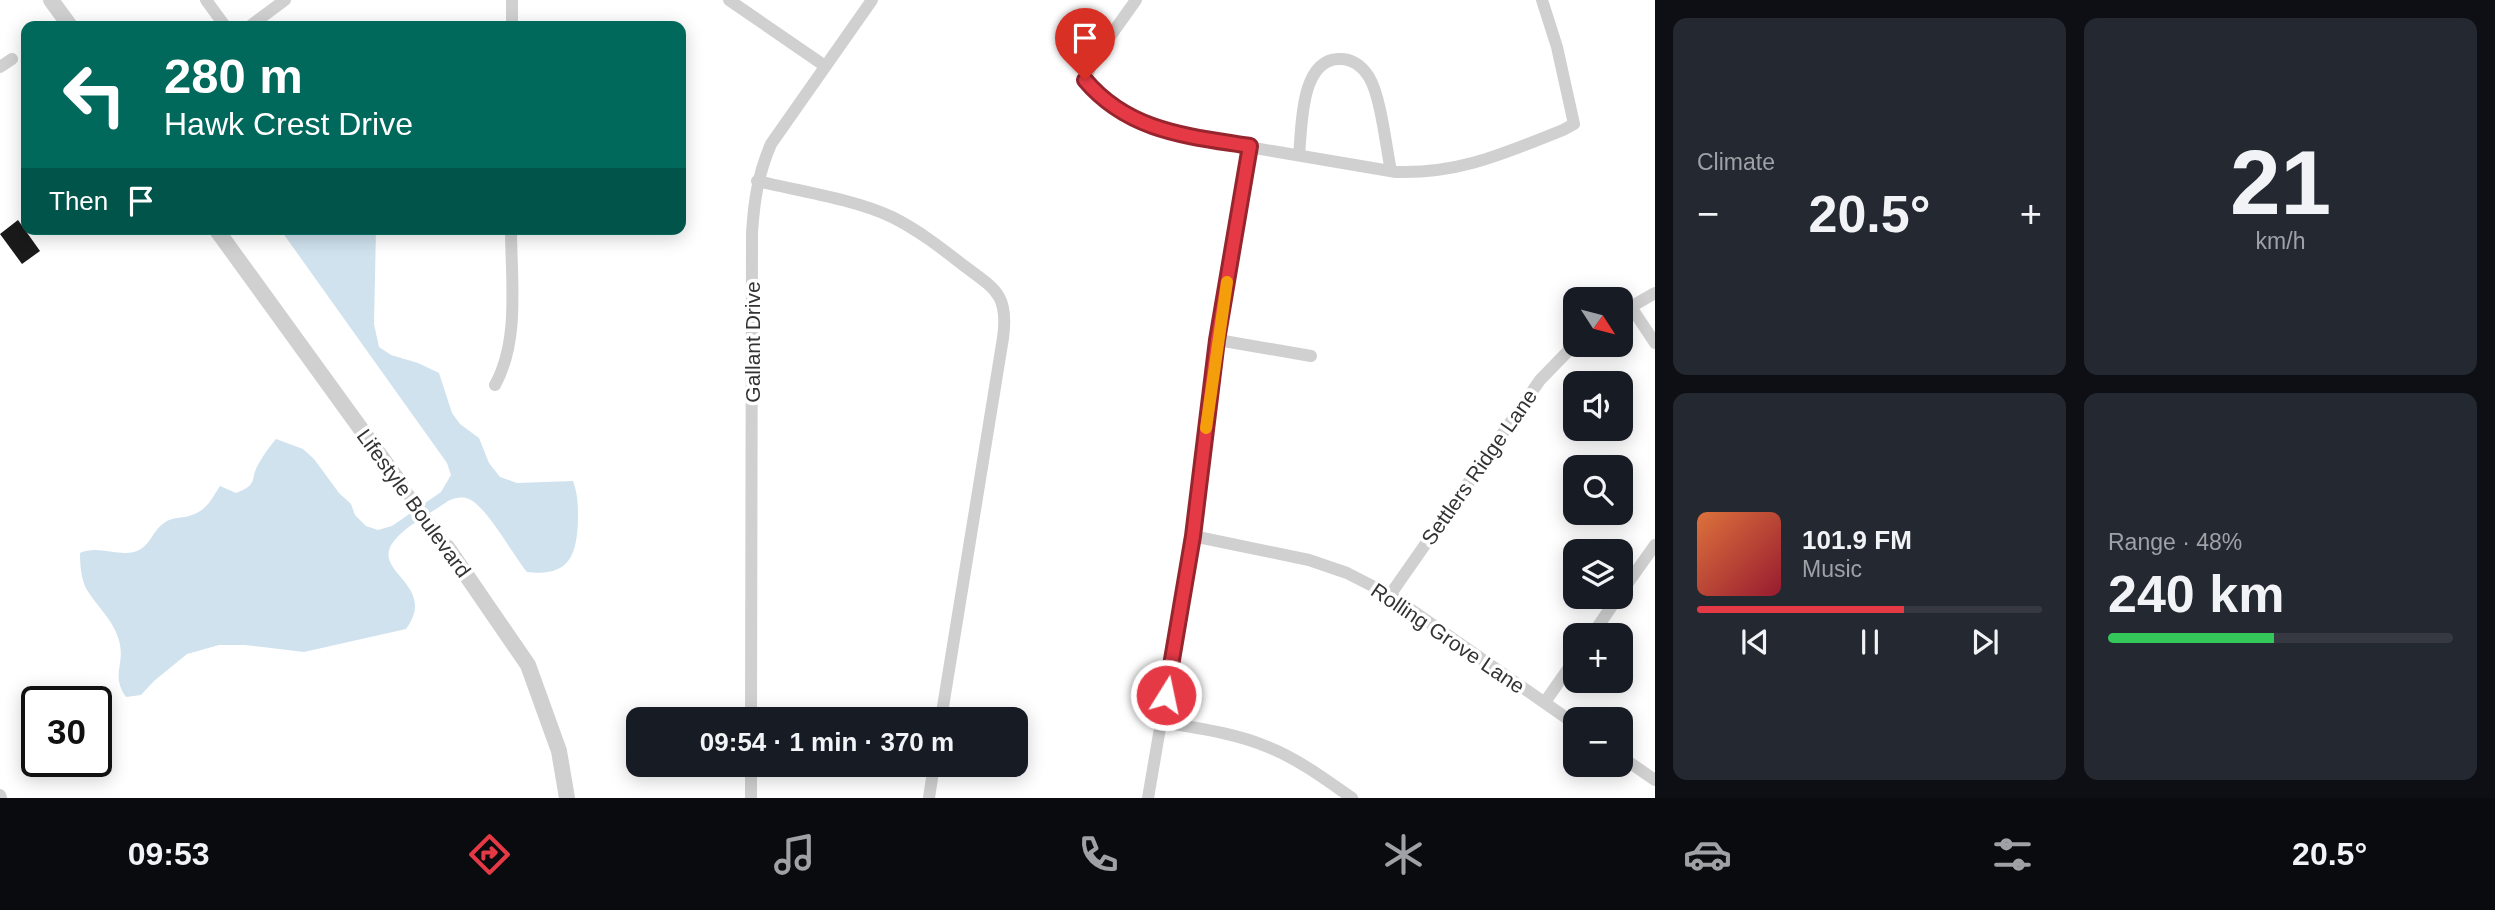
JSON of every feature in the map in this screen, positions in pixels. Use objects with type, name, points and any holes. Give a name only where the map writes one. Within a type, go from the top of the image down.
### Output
[{"type":"street","points":[[51,0],[66,21]]},
{"type":"street","points":[[206,0],[221,21]]},
{"type":"street","points":[[257,21],[285,0]]},
{"type":"street","points":[[512,0],[512,21]]},
{"type":"street","points":[[729,0],[825,66]]},
{"type":"street","name":"Gallant Drive","points":[[751,707],[752,233],[757,181],[772,144],[872,0]]},
{"type":"street","points":[[1136,0],[1094,59],[1085,80],[1093,90],[1117,107],[1172,134],[1391,171],[1428,172],[1471,165],[1574,124],[1557,47],[1542,0]]},
{"type":"street","points":[[0,67],[12,59]]},
{"type":"street","points":[[1299,155],[1310,81],[1330,60],[1348,60],[1360,66],[1370,78],[1391,171]]},
{"type":"street","points":[[1149,798],[1193,536],[1217,340],[1250,146]]},
{"type":"street","points":[[757,181],[890,216],[937,244],[989,284],[1000,296],[1004,307],[1006,317],[1003,338],[943,707]]},
{"type":"street","name":"Lifestyle Boulevard","points":[[220,235],[447,547],[527,665],[559,751],[567,798]]},
{"type":"street","points":[[495,384],[510,346],[511,235]]},
{"type":"street","points":[[1633,306],[1655,293]]},
{"type":"street","points":[[1633,318],[1655,342]]},
{"type":"street","points":[[1217,340],[1311,356]]},
{"type":"street","name":"Settlers Ridge Lane","points":[[1390,594],[1540,380],[1563,356]]},
{"type":"street","name":"Rolling Grove Lane","points":[[1193,536],[1309,560],[1347,573],[1390,594],[1563,715]]},
{"type":"street","points":[[1633,576],[1655,545]]},
{"type":"street","points":[[1545,702],[1563,676]]},
{"type":"street","points":[[1161,722],[1207,730],[1266,746],[1295,760],[1352,798]]},
{"type":"street","points":[[1633,765],[1655,780]]},
{"type":"street","points":[[751,777],[751,798]]},
{"type":"street","points":[[929,798],[932,777]]},
{"type":"water","points":[[284,235],[376,235],[374,324],[379,347],[391,355],[439,373],[452,413],[460,424],[479,438],[489,463],[500,477],[517,483],[573,481],[578,519],[576,544],[568,561],[561,567],[541,573],[527,572],[492,521],[476,504],[466,498],[453,499],[405,530],[394,541],[389,552],[390,562],[415,601],[414,614],[406,629],[304,652],[245,645],[219,645],[187,654],[141,695],[126,697],[119,683],[121,653],[118,637],[111,622],[85,586],[80,553],[93,550],[120,553],[140,550],[167,521],[192,515],[202,509],[220,486],[236,493],[248,487],[259,463],[276,439],[303,449],[351,504],[355,515],[366,526],[378,530],[392,526],[441,492],[451,475],[447,463]]},
{"type":"building","points":[[18,220],[21,224],[21,235],[29,235],[40,251],[22,264],[0,234]]},
{"type":"slow traffic","points":[[1206,428],[1227,282]]},
{"type":"route","points":[[1085,80],[1104,99],[1130,116],[1158,129],[1172,134],[1250,146],[1217,340],[1193,536],[1166,695]]}]
